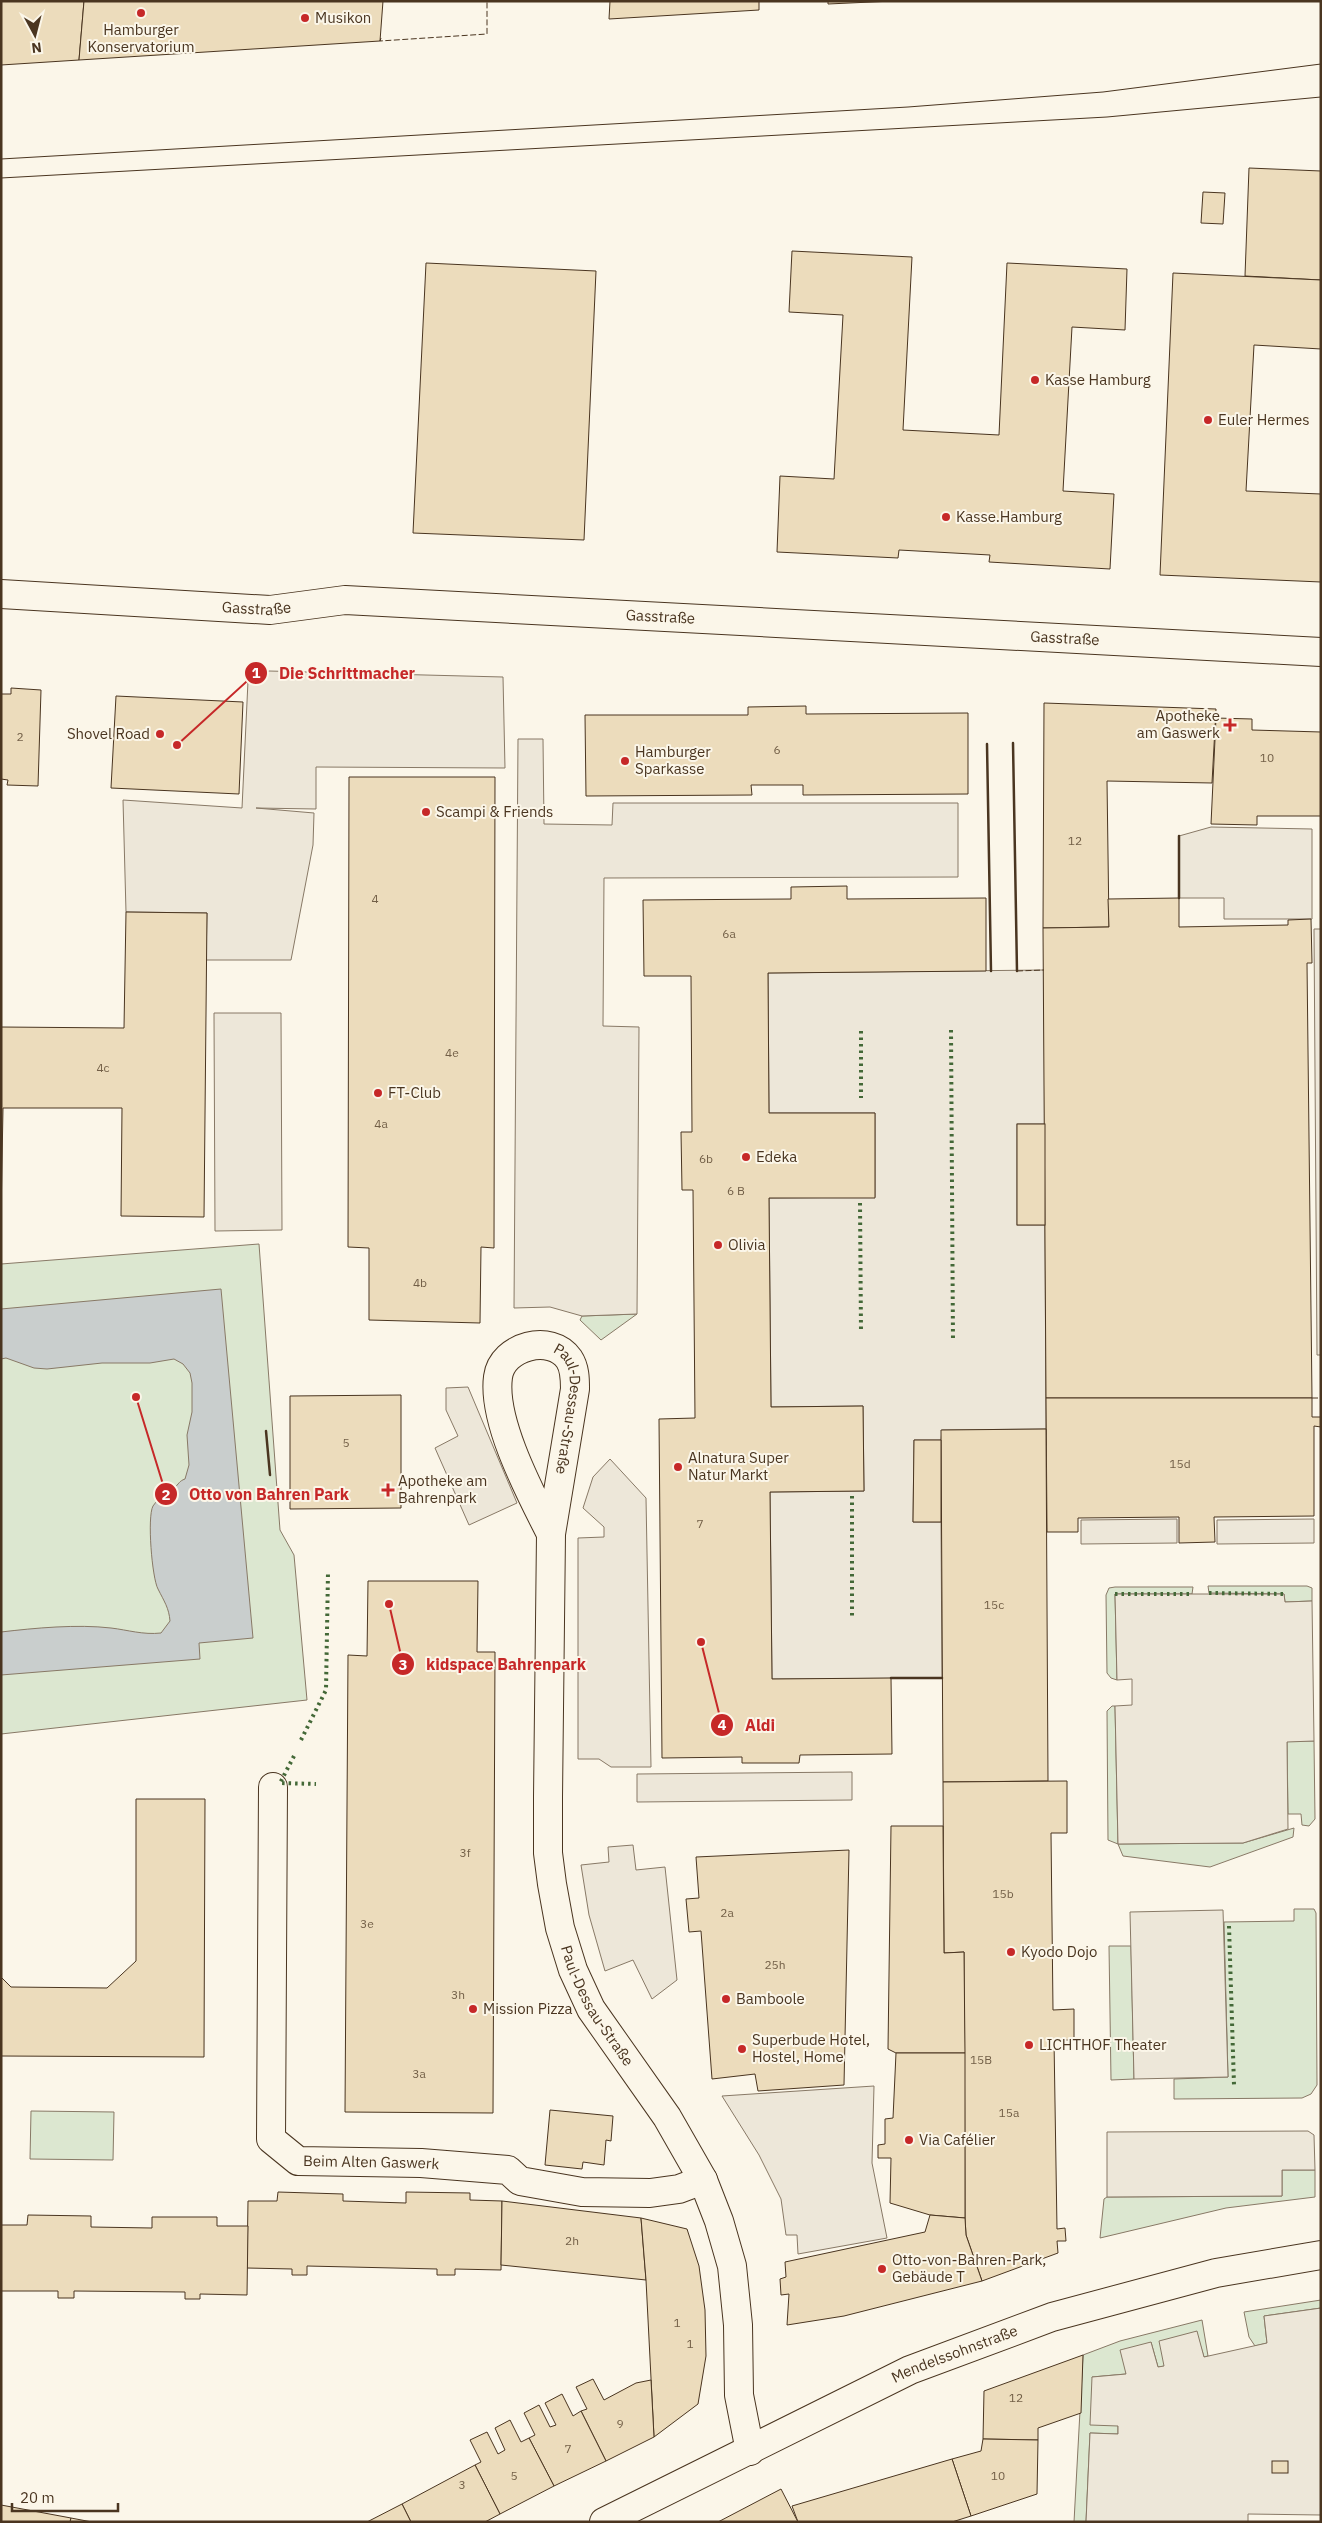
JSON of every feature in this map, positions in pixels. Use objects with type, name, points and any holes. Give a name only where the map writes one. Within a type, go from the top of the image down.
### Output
[{"type":"street","name":"Gasstraße","points":[[1,594],[270,610],[345,600],[1321,652]]},
{"type":"street","name":"Paul-Dessau-Straße","points":[[551,1534],[517,1464],[498,1392],[501,1366],[509,1356],[523,1348],[537,1345],[560,1350],[569,1360],[574,1372],[574,1404],[551,1534],[548,1853],[560,1928],[573,1970],[590,2009],[667,2117],[703,2180],[719,2221],[732,2266],[738,2325],[739,2395],[750,2450]]},
{"type":"street","name":"Beim Alten Gaswerk","points":[[274,1787],[272,2138],[298,2161],[421,2163],[508,2170],[520,2182],[582,2192],[650,2193],[679,2188],[703,2180]]},
{"type":"street","name":"Mendelssohnstraße","points":[[607,2521],[910,2370],[1052,2318],[1216,2272],[1321,2255]]},
{"type":"green space","points":[[259,1244],[280,1530],[294,1555],[307,1700],[1,1734],[1,1264]]},
{"type":"green space","points":[[637,1314],[601,1340],[580,1320],[582,1316]]},
{"type":"green space","points":[[1208,1586],[1307,1586],[1312,1588],[1312,1601],[1285,1602],[1284,1594],[1209,1593]]},
{"type":"green space","points":[[1193,1587],[1192,1594],[1115,1594],[1117,1680],[1111,1678],[1107,1673],[1106,1595],[1109,1588]]},
{"type":"green space","points":[[1112,1706],[1115,1706],[1118,1844],[1108,1840],[1107,1711]]},
{"type":"green space","points":[[1287,1741],[1314,1741],[1315,1819],[1309,1826],[1302,1825],[1301,1814],[1288,1814]]},
{"type":"green space","points":[[1294,1828],[1293,1837],[1210,1867],[1123,1856],[1118,1844],[1243,1843]]},
{"type":"green space","points":[[1294,1909],[1314,1909],[1316,1913],[1317,2085],[1311,2094],[1302,2098],[1174,2099],[1174,2079],[1228,2077],[1224,1922],[1294,1921]]},
{"type":"green space","points":[[1109,1946],[1131,1946],[1134,2079],[1111,2080]]},
{"type":"green space","points":[[31,2111],[114,2112],[113,2160],[30,2159]]},
{"type":"green space","points":[[1282,2170],[1315,2170],[1315,2197],[1226,2208],[1100,2238],[1104,2199],[1107,2197],[1282,2196]]},
{"type":"green space","points":[[1321,2300],[1321,2308],[1264,2316],[1267,2343],[1255,2346],[1249,2337],[1244,2312]]},
{"type":"green space","points":[[1202,2320],[1208,2356],[1204,2357],[1196,2331],[1165,2366],[1158,2367],[1151,2342],[1126,2374],[1092,2377],[1118,2426],[1118,2434],[1090,2433],[1086,2522],[1074,2522],[1083,2355],[1120,2341]]},
{"type":"shaded area","points":[[269,671],[503,677],[505,768],[316,767],[316,809],[256,808],[314,813],[313,845],[291,960],[206,960],[207,913],[126,912],[123,800],[242,808],[248,681]]},
{"type":"shaded area","points":[[518,739],[543,739],[544,824],[612,825],[613,803],[958,803],[958,877],[604,878],[603,1026],[639,1027],[637,1314],[582,1316],[550,1307],[514,1308]]},
{"type":"shaded area","points":[[1211,827],[1312,829],[1312,919],[1224,919],[1224,898],[1179,898],[1179,836]]},
{"type":"shaded area","points":[[1314,929],[1321,929],[1321,1355],[1317,1355]]},
{"type":"shaded area","points":[[1044,970],[1045,1124],[1017,1124],[1017,1225],[1045,1225],[1046,1429],[942,1430],[941,1440],[914,1440],[913,1522],[941,1522],[942,1678],[772,1679],[770,1492],[864,1491],[863,1406],[771,1407],[769,1198],[875,1197],[875,1113],[769,1113],[768,973]]},
{"type":"shaded area","points":[[214,1013],[281,1013],[282,1230],[215,1231]]},
{"type":"shaded area","points":[[221,1289],[253,1638],[199,1643],[200,1659],[1,1675],[1,1632],[84,1626],[142,1633],[161,1633],[170,1621],[167,1608],[156,1583],[151,1548],[150,1522],[153,1506],[185,1479],[189,1465],[187,1435],[192,1412],[192,1383],[190,1373],[183,1364],[174,1359],[150,1363],[102,1363],[47,1369],[34,1368],[6,1358],[1,1359],[1,1309]]},
{"type":"shaded area","points":[[468,1387],[517,1503],[469,1525],[435,1448],[458,1436],[446,1410],[446,1388]]},
{"type":"shaded area","points":[[610,1459],[646,1498],[651,1767],[611,1767],[599,1759],[578,1759],[578,1538],[604,1537],[604,1527],[583,1508],[593,1477]]},
{"type":"shaded area","points":[[1177,1519],[1177,1543],[1081,1544],[1081,1520]]},
{"type":"shaded area","points":[[1314,1519],[1314,1543],[1217,1544],[1217,1520]]},
{"type":"shaded area","points":[[1115,1594],[1284,1594],[1285,1602],[1312,1601],[1314,1741],[1287,1742],[1288,1829],[1243,1843],[1118,1844],[1115,1706],[1132,1705],[1132,1679],[1117,1680]]},
{"type":"shaded area","points":[[852,1772],[852,1800],[637,1802],[637,1774]]},
{"type":"shaded area","points":[[633,1845],[636,1870],[665,1867],[677,1980],[652,1999],[633,1960],[605,1971],[589,1915],[581,1865],[609,1862],[608,1847]]},
{"type":"shaded area","points":[[1223,1910],[1228,2077],[1134,2079],[1130,1912]]},
{"type":"shaded area","points":[[874,2086],[872,2163],[887,2238],[798,2254],[797,2235],[786,2235],[781,2199],[759,2155],[722,2096]]},
{"type":"shaded area","points":[[1308,2131],[1314,2135],[1315,2170],[1282,2170],[1282,2196],[1107,2197],[1107,2132]]},
{"type":"shaded area","points":[[1321,2308],[1321,2515],[1248,2514],[1248,2522],[1086,2522],[1090,2433],[1118,2434],[1118,2426],[1090,2425],[1092,2377],[1126,2374],[1120,2350],[1151,2342],[1158,2367],[1164,2366],[1159,2341],[1197,2331],[1204,2357],[1267,2343],[1264,2316]]},
{"type":"building","points":[[1,1],[84,1],[79,60],[1,65]]},
{"type":"building","points":[[84,1],[383,1],[380,41],[79,60]]},
{"type":"building","points":[[610,1],[759,1],[759,10],[609,19]]},
{"type":"building","points":[[828,1],[893,1],[828,4]]},
{"type":"building","points":[[1249,168],[1321,171],[1321,280],[1245,276]]},
{"type":"building","points":[[1203,192],[1225,193],[1223,224],[1201,223]]},
{"type":"building","name":"Kasse Hamburg","points":[[792,251],[912,257],[903,430],[999,435],[1007,263],[1127,269],[1125,330],[1072,327],[1063,491],[1114,494],[1110,569],[989,562],[990,555],[899,550],[898,558],[777,552],[780,476],[834,479],[843,315],[789,312]]},
{"type":"building","points":[[426,263],[596,271],[584,540],[413,533]]},
{"type":"building","name":"Euler Hermes","points":[[1173,273],[1321,280],[1321,349],[1254,345],[1246,491],[1321,494],[1321,582],[1160,575]]},
{"type":"building","points":[[11,688],[41,690],[38,786],[7,785],[8,780],[1,779],[1,694],[11,694]]},
{"type":"building","points":[[116,696],[243,702],[239,794],[111,788]]},
{"type":"building","points":[[1044,703],[1216,709],[1212,783],[1107,781],[1109,927],[1043,928]]},
{"type":"building","points":[[806,706],[806,714],[968,713],[968,794],[803,795],[803,785],[751,785],[752,795],[586,796],[585,715],[748,715],[748,707]]},
{"type":"building","points":[[1216,718],[1252,719],[1252,730],[1321,732],[1321,816],[1257,816],[1257,825],[1211,824]]},
{"type":"building","points":[[349,777],[495,777],[494,1248],[481,1247],[480,1323],[369,1320],[369,1248],[348,1247]]},
{"type":"building","points":[[847,886],[847,899],[986,898],[986,971],[768,973],[769,1113],[875,1113],[875,1198],[769,1198],[771,1407],[863,1406],[864,1491],[770,1492],[772,1679],[891,1678],[892,1754],[800,1755],[799,1763],[742,1763],[742,1757],[662,1758],[659,1419],[695,1418],[693,1190],[682,1190],[681,1132],[692,1132],[691,976],[644,976],[643,900],[791,899],[791,887]]},
{"type":"building","points":[[1179,898],[1179,927],[1288,925],[1288,920],[1311,919],[1312,963],[1307,963],[1312,1398],[1046,1398],[1043,928],[1109,927],[1108,899]]},
{"type":"building","points":[[126,912],[207,913],[204,1217],[121,1216],[122,1108],[3,1108],[1,1217],[1,1027],[124,1028]]},
{"type":"building","points":[[1017,1124],[1045,1124],[1045,1225],[1017,1225]]},
{"type":"building","points":[[401,1395],[401,1508],[290,1509],[290,1396]]},
{"type":"building","points":[[1046,1398],[1312,1398],[1312,1417],[1321,1417],[1321,1427],[1314,1426],[1314,1516],[1214,1517],[1215,1542],[1179,1543],[1179,1517],[1078,1518],[1078,1532],[1047,1532]]},
{"type":"building","points":[[1046,1429],[1048,1781],[943,1782],[941,1430]]},
{"type":"building","points":[[914,1440],[941,1440],[941,1522],[913,1522]]},
{"type":"building","points":[[368,1581],[478,1581],[477,1652],[495,1652],[493,2113],[345,2112],[348,1655],[367,1656]]},
{"type":"building","points":[[1067,1781],[1067,1833],[1051,1833],[1053,2010],[1074,2009],[1074,2040],[1054,2040],[1057,2229],[1065,2228],[1066,2241],[1057,2241],[1058,2253],[982,2281],[966,2235],[964,1952],[944,1953],[943,1782]]},
{"type":"building","points":[[136,1799],[205,1799],[204,2057],[1,2056],[1,1977],[11,1987],[107,1988],[136,1961]]},
{"type":"building","points":[[891,1826],[943,1826],[944,1953],[964,1952],[965,2053],[896,2053],[888,2049]]},
{"type":"building","points":[[849,1850],[844,2085],[758,2091],[755,2074],[712,2079],[701,1931],[689,1932],[686,1899],[699,1898],[696,1857]]},
{"type":"building","points":[[896,2053],[965,2053],[965,2218],[930,2215],[890,2203],[891,2158],[878,2158],[878,2145],[885,2144],[885,2119],[893,2118]]},
{"type":"building","points":[[550,2110],[613,2116],[611,2141],[606,2140],[604,2165],[583,2162],[582,2169],[545,2165]]},
{"type":"building","points":[[278,2192],[343,2194],[343,2201],[406,2203],[406,2192],[470,2193],[470,2200],[502,2201],[501,2270],[455,2269],[455,2275],[437,2275],[437,2269],[307,2266],[307,2275],[292,2275],[292,2269],[247,2268],[248,2201],[277,2201]]},
{"type":"building","points":[[502,2201],[641,2218],[646,2280],[501,2265]]},
{"type":"building","points":[[28,2215],[91,2216],[91,2227],[152,2228],[152,2217],[217,2217],[217,2226],[248,2226],[247,2295],[200,2294],[200,2299],[185,2299],[185,2292],[74,2291],[74,2298],[58,2298],[58,2291],[1,2291],[1,2225],[27,2225]]},
{"type":"building","name":"Otto-von-Bahren-Park, Gebäude T","points":[[930,2215],[965,2218],[966,2235],[982,2281],[844,2316],[787,2325],[789,2294],[781,2295],[780,2279],[786,2277],[785,2262],[925,2232]]},
{"type":"building","points":[[641,2218],[687,2229],[699,2266],[705,2310],[706,2356],[698,2404],[654,2437],[646,2280]]},
{"type":"building","points":[[1083,2355],[1081,2413],[1038,2428],[1038,2440],[983,2439],[984,2391]]},
{"type":"building","points":[[593,2379],[604,2400],[636,2383],[651,2380],[654,2437],[606,2461],[581,2411],[587,2409],[576,2387]]},
{"type":"building","points":[[562,2394],[573,2416],[581,2411],[606,2461],[554,2486],[529,2438],[535,2435],[524,2413],[539,2405],[550,2427],[556,2425],[545,2403]]},
{"type":"building","points":[[510,2420],[521,2442],[529,2438],[554,2486],[500,2514],[475,2465],[481,2462],[470,2440],[487,2432],[498,2454],[505,2450],[495,2428]]},
{"type":"building","points":[[983,2439],[1038,2440],[1037,2494],[971,2516],[952,2459],[981,2451]]},
{"type":"building","points":[[952,2459],[971,2516],[952,2522],[798,2522],[792,2506]]},
{"type":"building","points":[[1272,2461],[1288,2461],[1288,2473],[1272,2473]]},
{"type":"building","points":[[475,2465],[500,2514],[485,2522],[411,2522],[402,2504]]},
{"type":"building","points":[[781,2489],[798,2522],[718,2522]]},
{"type":"building","points":[[402,2504],[411,2522],[367,2522]]},
{"type":"building","points":[[1,2505],[71,2518],[70,2522],[1,2522]]},
{"type":"building","points":[[71,2518],[92,2522],[70,2522]]},
{"type":"tram line","points":[[1,159],[908,107],[1103,92],[1321,64]]},
{"type":"tram line","points":[[1,178],[1107,117],[1321,97]]},
{"type":"hedge","points":[[951,1030],[953,1342]]},
{"type":"hedge","points":[[861,1031],[861,1098]]},
{"type":"hedge","points":[[860,1203],[861,1332]]},
{"type":"hedge","points":[[852,1496],[852,1618]]},
{"type":"hedge","points":[[301,1740],[326,1690],[328,1572]]},
{"type":"hedge","points":[[1209,1593],[1284,1594]]},
{"type":"hedge","points":[[1115,1594],[1192,1594]]},
{"type":"hedge","points":[[294,1756],[280,1783],[316,1784]]},
{"type":"hedge","points":[[1229,1926],[1234,2085]]},
{"type":"fence","points":[[381,38],[380,41],[487,34],[487,1]]},
{"type":"fence","points":[[1017,971],[1044,970]]},
{"type":"fence","points":[[1312,1398],[1321,1398]]},
{"type":"wall","points":[[1013,743],[1017,971]]},
{"type":"wall","points":[[987,744],[991,971]]},
{"type":"wall","points":[[1179,836],[1179,898]]},
{"type":"wall","points":[[266,1431],[270,1475]]},
{"type":"wall","points":[[891,1678],[942,1678]]},
{"type":"place","name":"Hamburger Konservatorium","points":[[141,13]]},
{"type":"place","name":"Musikon","points":[[305,18]]},
{"type":"place","name":"Kasse Hamburg","points":[[1035,380]]},
{"type":"place","name":"Euler Hermes","points":[[1208,420]]},
{"type":"place","name":"Kasse.Hamburg","points":[[946,517]]},
{"type":"place","name":"Apotheke am Gaswerk","points":[[1230,725]]},
{"type":"place","name":"Shovel Road","points":[[160,734]]},
{"type":"place","name":"Die Schrittmacher","points":[[177,745]]},
{"type":"place","name":"Hamburger Sparkasse","points":[[625,761]]},
{"type":"place","name":"Scampi & Friends","points":[[426,812]]},
{"type":"place","name":"FT-Club","points":[[378,1093]]},
{"type":"place","name":"Edeka","points":[[746,1157]]},
{"type":"place","name":"Olivia","points":[[718,1245]]},
{"type":"place","name":"Otto von Bahren Park","points":[[136,1397]]},
{"type":"place","name":"Alnatura Super Natur Markt","points":[[678,1467]]},
{"type":"place","name":"Apotheke am Bahrenpark","points":[[388,1490]]},
{"type":"place","name":"kidspace Bahrenpark","points":[[389,1604]]},
{"type":"place","name":"Aldi","points":[[701,1642]]},
{"type":"place","name":"Kyodo Dojo","points":[[1011,1952]]},
{"type":"place","name":"Bamboole","points":[[726,1999]]},
{"type":"place","name":"Mission Pizza","points":[[473,2009]]},
{"type":"place","name":"LICHTHOF Theater","points":[[1029,2045]]},
{"type":"place","name":"Superbude Hotel, Hostel, Home","points":[[742,2049]]},
{"type":"place","name":"Via Cafélier","points":[[909,2140]]},
{"type":"place","name":"Otto-von-Bahren-Park, Gebäude T","points":[[882,2269]]}]
